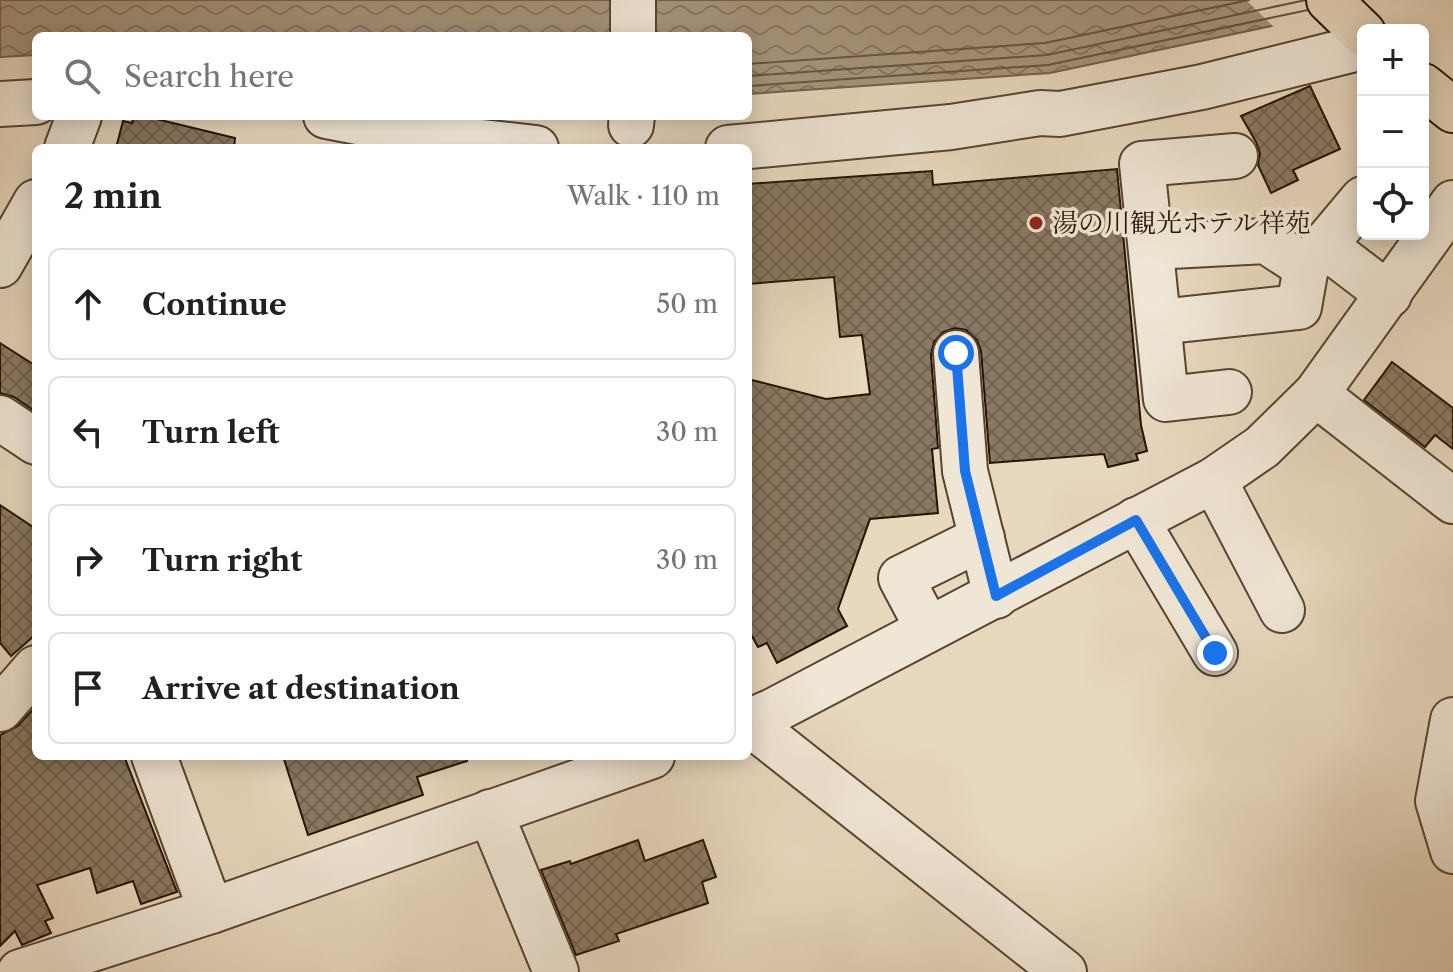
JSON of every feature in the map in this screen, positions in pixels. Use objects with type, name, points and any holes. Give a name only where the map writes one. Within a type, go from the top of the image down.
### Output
[{"type":"highway","points":[[1429,91],[1453,110]]},
{"type":"street","points":[[633,0],[633,32]]},
{"type":"street","points":[[752,146],[951,127],[1040,113],[1060,114],[1202,87],[1353,26]]},
{"type":"street","points":[[0,104],[32,102]]},
{"type":"street","points":[[68,144],[78,120]]},
{"type":"street","points":[[347,120],[435,137],[499,144]]},
{"type":"street","points":[[1229,392],[1166,399],[1142,164],[1235,156]]},
{"type":"street","points":[[1064,972],[754,711],[996,596],[1214,480],[1262,447],[1316,394],[1453,203]]},
{"type":"street","points":[[1159,322],[1299,307],[1315,256],[1357,206]]},
{"type":"street","points":[[0,265],[32,209]]},
{"type":"street","points":[[1152,247],[1266,241],[1315,256],[1389,295]]},
{"type":"street","points":[[956,353],[965,471],[996,596]]},
{"type":"street","points":[[1316,394],[1444,480]]},
{"type":"street","points":[[0,418],[32,439]]},
{"type":"street","points":[[1214,480],[1282,610]]},
{"type":"street","points":[[1136,520],[1215,653]]},
{"type":"street","points":[[928,629],[901,578],[982,538]]},
{"type":"street","points":[[1453,720],[1438,801],[1453,851]]},
{"type":"street","points":[[155,760],[211,911]]},
{"type":"street","points":[[20,972],[211,911],[640,760]]},
{"type":"street","points":[[490,812],[556,972]]},
{"type":"water","points":[[0,0],[1394,0],[1050,73],[752,94],[752,32],[32,32],[32,55],[0,57]]},
{"type":"pier","points":[[1246,0],[1398,0],[1395,4],[1276,29]]},
{"type":"building","points":[[1310,86],[1340,149],[1293,170],[1298,180],[1271,193],[1258,165],[1260,153],[1256,142],[1241,116]]},
{"type":"building","points":[[133,120],[161,120],[235,138],[234,144],[117,144],[123,121],[132,123]]},
{"type":"building","points":[[1117,169],[1141,425],[1147,451],[1136,454],[1138,460],[1108,467],[1104,454],[990,463],[981,351],[977,340],[966,330],[955,328],[943,332],[934,342],[931,355],[938,448],[932,449],[938,513],[870,519],[838,609],[847,626],[777,663],[767,643],[758,647],[752,636],[752,380],[826,399],[870,394],[862,335],[840,337],[834,277],[752,284],[752,184],[932,171],[933,185]]},
{"type":"building","points":[[0,343],[32,363],[32,409],[14,397],[0,393]]},
{"type":"building","points":[[1392,362],[1453,408],[1453,449],[1435,435],[1425,447],[1364,400]]},
{"type":"building","points":[[0,505],[32,526],[32,638],[11,656],[0,643]]},
{"type":"building","points":[[32,710],[32,760],[126,760],[177,892],[141,904],[133,881],[97,893],[90,868],[37,885],[53,918],[45,921],[51,933],[22,945],[15,931],[0,946],[0,735],[18,726]]},
{"type":"building","points":[[284,760],[467,760],[417,777],[423,795],[308,835]]},
{"type":"building","points":[[638,840],[645,861],[703,840],[716,877],[702,882],[708,903],[616,934],[619,941],[576,955],[541,870],[570,861],[571,864]]},
{"type":"place","name":"湯の川観光ホテル祥苑","points":[[1036,223]]},
{"type":"route","points":[[956,353],[965,471],[996,596],[1136,520],[1215,653]]}]
